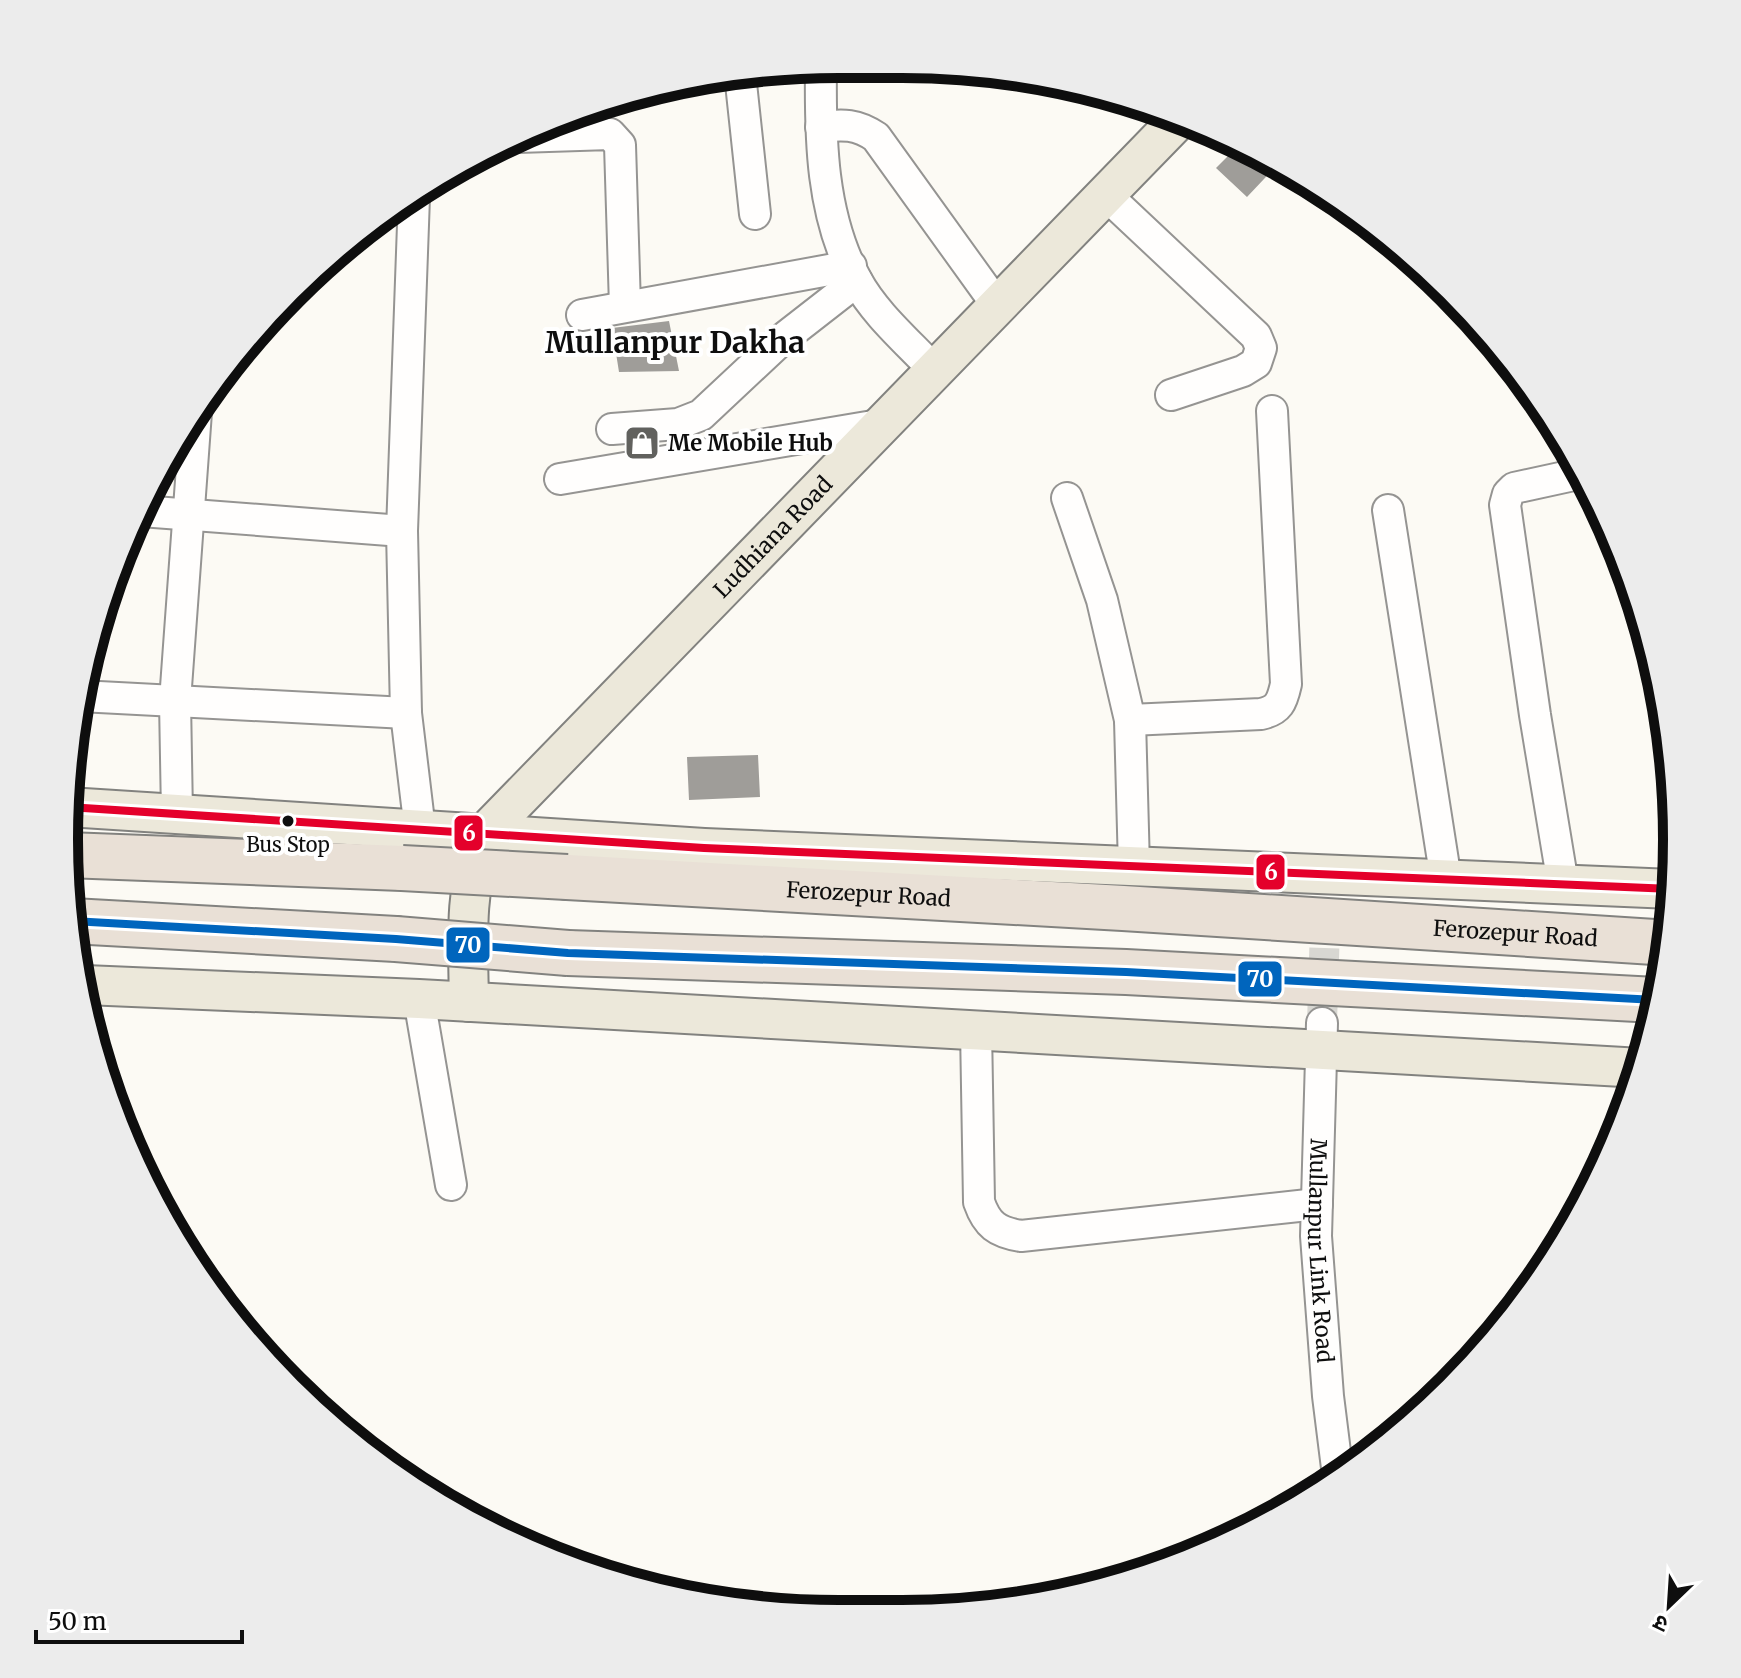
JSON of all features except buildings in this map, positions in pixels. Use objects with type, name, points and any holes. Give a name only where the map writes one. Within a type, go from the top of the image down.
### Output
[{"type":"highway","name":"Ferozepur Road","points":[[79,855],[567,877],[1655,942]]},
{"type":"highway","points":[[83,922],[396,939],[568,953],[1126,972],[1645,999]]},
{"type":"main road","name":"Ludhiana Road","points":[[469,1002],[466,916],[476,858],[484,834],[1171,127]]},
{"type":"main road","points":[[79,808],[704,848],[1134,867],[1326,885],[1446,880],[1661,888]]},
{"type":"main road","points":[[93,985],[419,999],[976,1029],[1323,1036],[1628,1067]]},
{"type":"street","points":[[821,79],[825,187],[854,274],[876,307],[933,369]]},
{"type":"street","points":[[741,85],[755,214]]},
{"type":"street","points":[[821,127],[844,124],[862,127],[876,137],[997,305]]},
{"type":"street","points":[[568,128],[610,134],[617,138],[620,145],[625,306]]},
{"type":"street","points":[[1105,194],[1256,336],[1261,348],[1256,363],[1243,371],[1171,395]]},
{"type":"street","points":[[414,208],[402,531],[406,713],[420,830]]},
{"type":"street","points":[[582,315],[625,306],[854,274]]},
{"type":"street","points":[[612,429],[678,424],[701,415],[854,274]]},
{"type":"street","points":[[1130,720],[1261,714],[1274,711],[1283,701],[1286,684],[1272,411]]},
{"type":"street","points":[[560,479],[879,425]]},
{"type":"street","points":[[177,814],[175,701],[195,434]]},
{"type":"street","points":[[1563,884],[1505,505],[1508,494],[1514,488],[1570,476]]},
{"type":"street","points":[[1067,498],[1102,600],[1130,720],[1134,867]]},
{"type":"street","points":[[1388,510],[1446,880]]},
{"type":"street","points":[[152,511],[402,531]]},
{"type":"street","points":[[92,697],[406,713]]},
{"type":"street","points":[[419,999],[451,1185]]},
{"type":"street","points":[[976,1029],[979,1202],[986,1221],[1002,1233],[1021,1236],[1317,1204]]},
{"type":"street","name":"Mullanpur Link Road","points":[[1323,1036],[1316,1236],[1336,1464]]},
{"type":"tunnel","points":[[1322,1023],[1326,895]]},
{"type":"transit line","name":"6","points":[[79,808],[704,848],[1661,889]]},
{"type":"transit line","name":"70","points":[[83,922],[396,939],[568,953],[1126,972],[1645,999]]},
{"type":"place","name":"Me Mobile Hub","points":[[642,443]]},
{"type":"place","name":"Bus Stop","points":[[288,821]]},
{"type":"district","name":"Mullanpur Dakha","points":[[675,343]]}]
